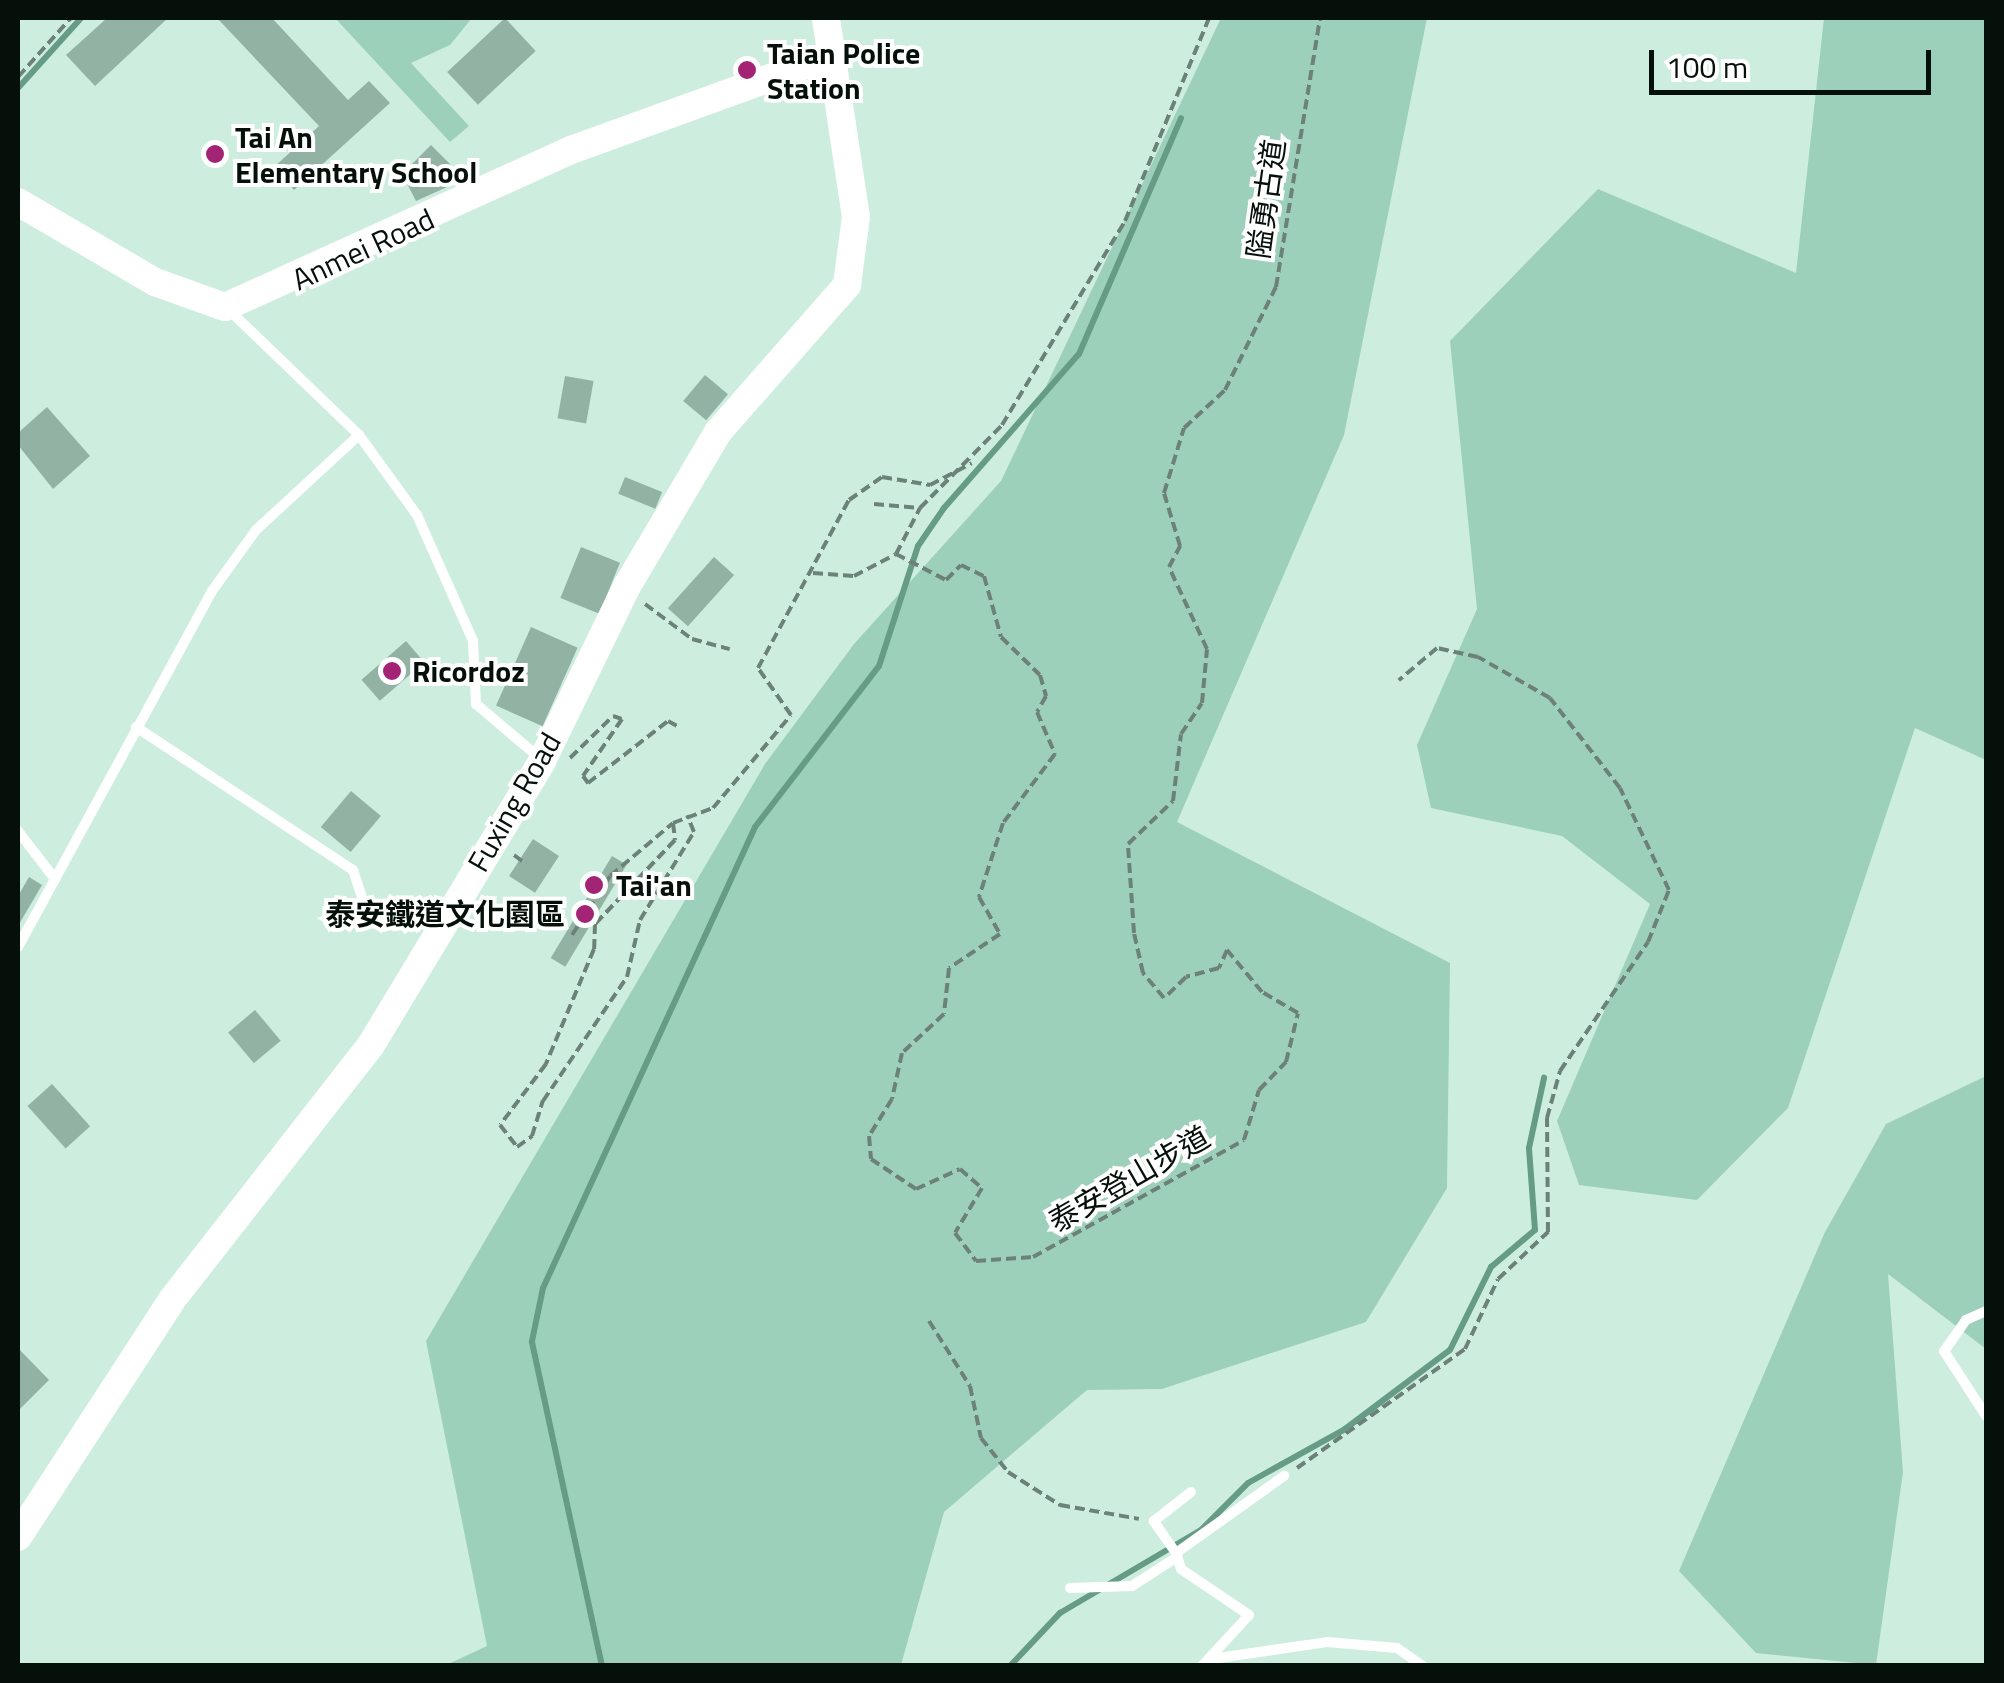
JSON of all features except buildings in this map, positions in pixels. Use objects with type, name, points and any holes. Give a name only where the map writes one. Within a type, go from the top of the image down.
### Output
[{"type":"street","name":"Fuxing Road","points":[[18,1537],[171,1301],[372,1045],[543,759],[621,597],[718,432],[847,286],[856,218],[828,58],[826,18]]},
{"type":"street","name":"Anmei Road","points":[[225,307],[572,150],[828,58]]},
{"type":"street","points":[[18,202],[156,282],[225,307]]},
{"type":"lane","points":[[225,307],[359,435],[417,515],[473,640],[476,704],[543,759]]},
{"type":"lane","points":[[18,947],[136,727],[256,530],[359,435]]},
{"type":"lane","points":[[136,727],[353,870],[364,904]]},
{"type":"lane","points":[[18,831],[54,879]]},
{"type":"lane","points":[[1986,1311],[1966,1320],[1944,1351],[1986,1416]]},
{"type":"lane","points":[[1070,1588],[1132,1586],[1217,1532],[1284,1476]]},
{"type":"lane","points":[[1191,1492],[1154,1521],[1176,1555],[1249,1615],[1206,1662]]},
{"type":"lane","points":[[1206,1662],[1327,1642],[1396,1648],[1423,1666]]},
{"type":"path","points":[[18,78],[71,18]]},
{"type":"path","points":[[813,573],[854,576],[896,554],[920,508],[972,463],[1124,221],[1209,18]]},
{"type":"path","name":"隘勇古道","points":[[1259,1090],[1286,1062],[1298,1014],[1262,992],[1227,950],[1220,968],[1186,978],[1164,998],[1143,973],[1134,933],[1128,844],[1173,801],[1207,650],[1169,566],[1180,546],[1164,493],[1184,428],[1225,390],[1276,287],[1320,18]]},
{"type":"path","points":[[572,934],[610,876],[672,823],[713,808],[791,715],[758,668],[813,573],[849,500],[882,478],[930,485],[972,463]]},
{"type":"path","points":[[874,504],[920,508]]},
{"type":"path","name":"泰安登山步道","points":[[896,554],[946,580],[961,565],[984,576],[1000,636],[1040,675],[1046,696],[1036,712],[1054,754],[1003,823],[979,898],[1000,934],[949,968],[944,1014],[902,1053],[892,1099],[869,1136],[871,1158],[916,1189],[960,1168],[982,1188],[955,1233],[976,1261],[1033,1257],[1244,1140],[1259,1090]]},
{"type":"path","points":[[621,597],[659,609],[692,639],[730,649]]},
{"type":"path","points":[[1284,1476],[1466,1349],[1498,1279],[1548,1232],[1547,1118],[1560,1071],[1648,942],[1669,890],[1620,788],[1550,698],[1478,656],[1437,648],[1399,680]]},
{"type":"path","points":[[543,759],[564,764],[613,716],[622,720],[583,776],[588,784],[668,721],[679,726]]},
{"type":"path","points":[[672,823],[675,840],[596,924],[594,949],[546,1064],[500,1125],[517,1147],[532,1136],[542,1100],[628,977],[640,920],[694,832],[686,815]]},
{"type":"path","points":[[930,1320],[970,1386],[980,1438],[1008,1472],[1060,1505],[1154,1521]]},
{"type":"green space","points":[[335,18],[472,18],[450,45],[411,63],[469,126],[450,142]]},
{"type":"green space","points":[[1221,18],[1427,18],[1344,435],[1177,822],[1450,963],[1447,1188],[1366,1322],[1162,1389],[1087,1390],[944,1512],[901,1665],[446,1665],[487,1646],[426,1341],[765,764],[854,644],[1001,481]]},
{"type":"green space","points":[[1824,18],[1986,18],[1986,760],[1915,728],[1788,1108],[1697,1200],[1579,1185],[1557,1121],[1650,904],[1562,836],[1431,808],[1417,745],[1477,609],[1450,341],[1598,189],[1796,273]]},
{"type":"green space","points":[[1986,1076],[1986,1349],[1888,1274],[1903,1472],[1876,1665],[1756,1653],[1679,1571],[1825,1232],[1886,1124]]},
{"type":"waterway","points":[[18,88],[81,18]]},
{"type":"waterway","points":[[602,1666],[532,1341],[543,1288],[755,827],[879,666],[918,546],[944,508],[1079,354],[1181,118]]},
{"type":"waterway","points":[[1010,1666],[1060,1613],[1201,1530],[1248,1483],[1345,1429],[1450,1350],[1491,1267],[1535,1230],[1529,1148],[1544,1078]]},
{"type":"place","name":"Taian Police Station","points":[[747,70]]},
{"type":"place","name":"Tai An Elementary School","points":[[215,154]]},
{"type":"place","name":"Ricordoz","points":[[392,671]]},
{"type":"place","name":"Tai'an","points":[[594,885]]},
{"type":"place","name":"泰安鐵道文化園區","points":[[585,914]]}]
